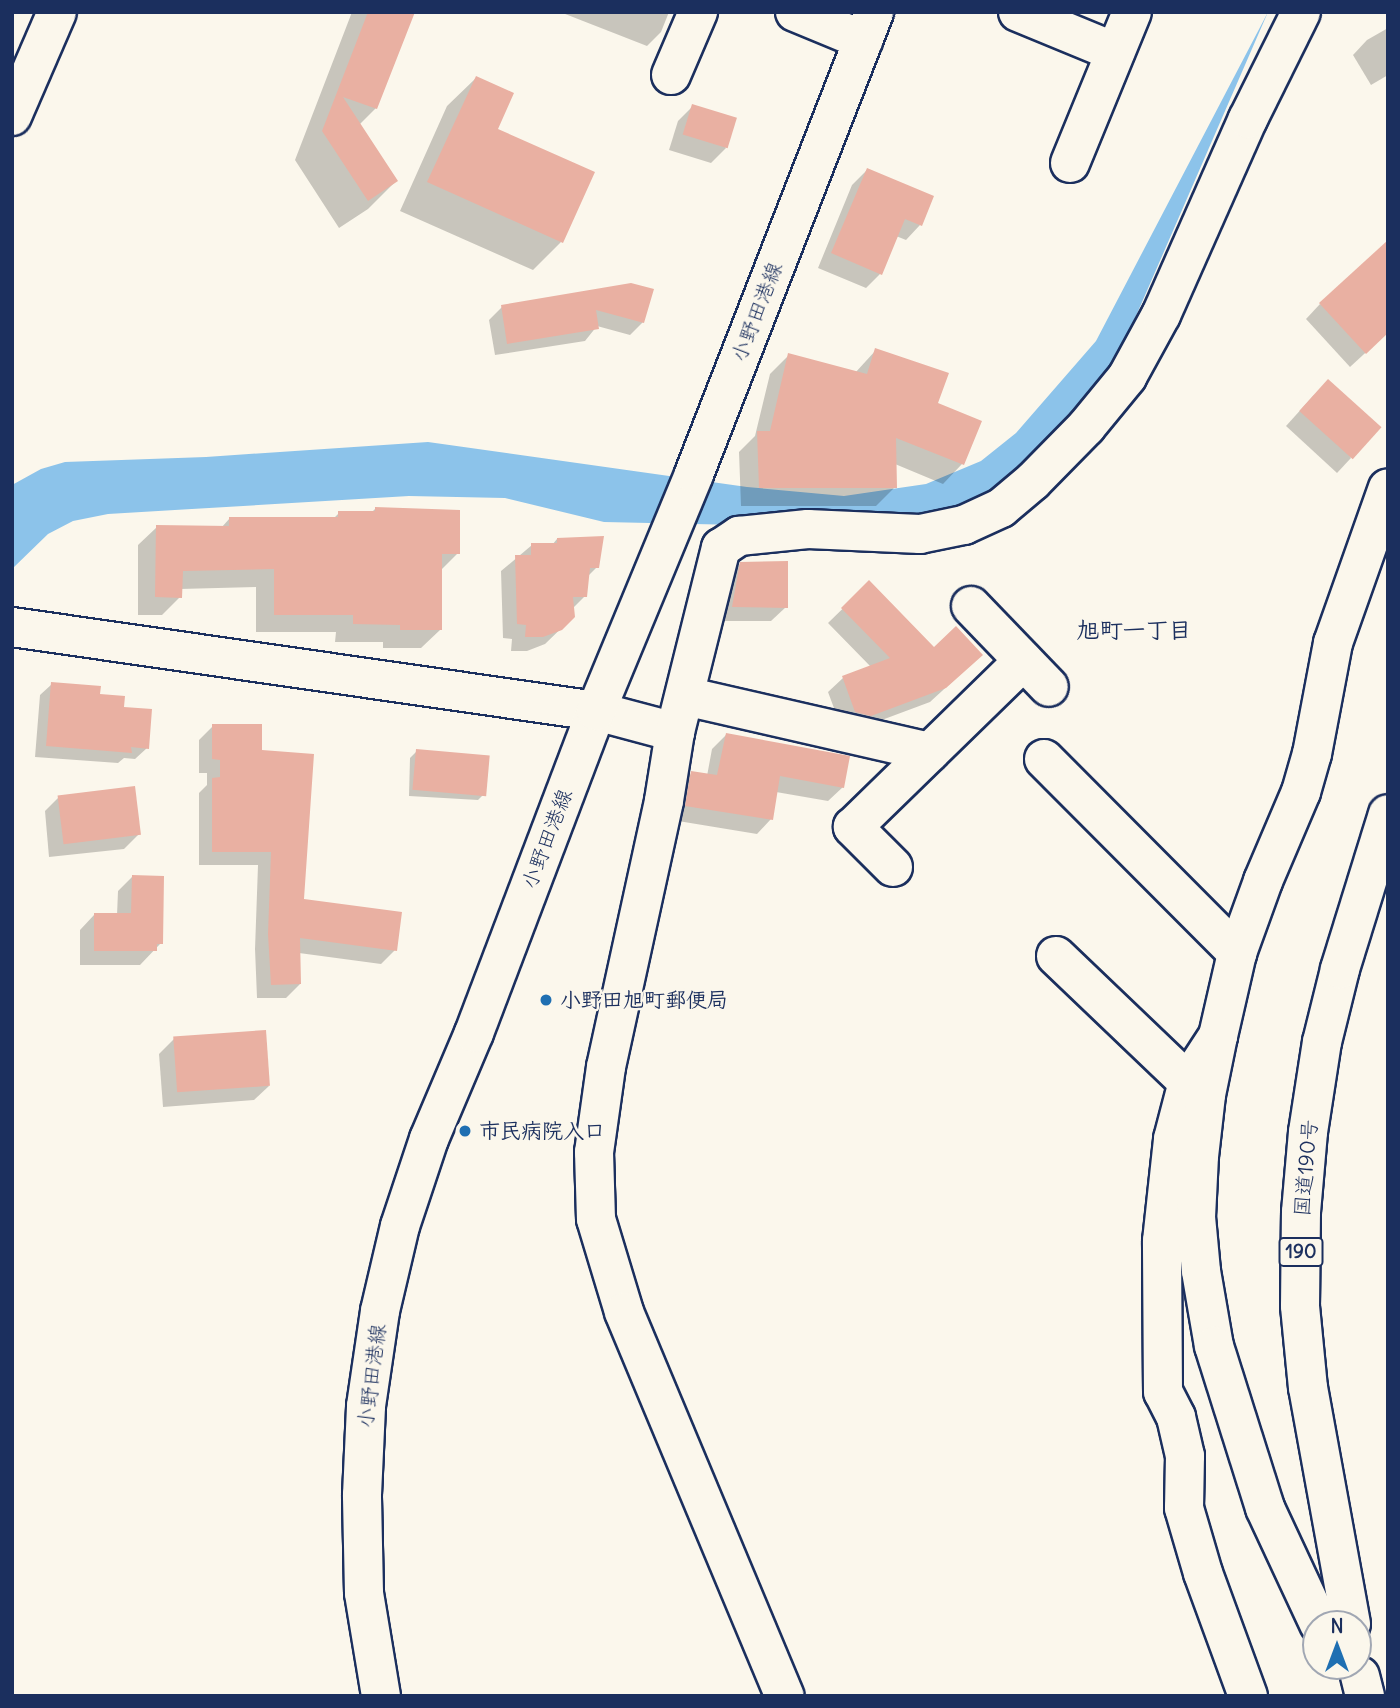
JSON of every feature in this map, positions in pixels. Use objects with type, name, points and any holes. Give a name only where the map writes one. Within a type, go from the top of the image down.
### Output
[{"type":"main road","points":[[12,116],[57,12]]},
{"type":"main road","points":[[671,75],[698,12]]},
{"type":"main road","points":[[795,12],[868,26]]},
{"type":"main road","points":[[1018,12],[1115,52]]},
{"type":"main road","points":[[1070,163],[1132,12]]},
{"type":"main road","points":[[785,1696],[625,1312],[596,1219],[594,1152],[606,1067],[664,801],[675,732],[720,548],[740,537],[808,529],[920,534],[964,525],[1001,508],[1034,481],[1086,427],[1127,377],[1161,314],[1248,119],[1301,12]]},
{"type":"main road","name":"小野田港線","points":[[381,1696],[365,1593],[362,1495],[366,1406],[380,1311],[400,1226],[429,1139],[474,1033],[596,711],[670,535],[868,26]]},
{"type":"main road","points":[[1313,1610],[1261,1495],[1214,1346],[1201,1271],[1196,1217],[1199,1156],[1206,1095],[1237,953],[1263,881],[1301,792],[1312,754],[1333,642],[1388,488]]},
{"type":"main road","points":[[893,867],[853,827],[930,752],[1036,674],[971,606]]},
{"type":"main road","points":[[12,628],[596,711],[675,732]]},
{"type":"main road","points":[[685,695],[930,752]]},
{"type":"main road","points":[[1044,759],[1237,953]]},
{"type":"main road","name":"国道190号","points":[[1348,1610],[1308,1388],[1300,1306],[1301,1212],[1308,1132],[1322,1042],[1340,969],[1388,814]]},
{"type":"main road","name":"国道190号","points":[[1367,883],[1388,844]]},
{"type":"main road","points":[[1056,956],[1188,1082]]},
{"type":"main road","points":[[1218,1036],[1188,1082],[1173,1139],[1161,1241],[1163,1392],[1176,1417],[1185,1456],[1184,1507],[1203,1573],[1248,1696]]},
{"type":"water","points":[[1268,12],[1116,362],[1070,423],[986,502],[940,519],[740,525],[604,522],[505,498],[409,496],[108,514],[73,521],[48,534],[12,569],[12,485],[41,469],[65,462],[206,457],[428,442],[747,487],[844,496],[926,484],[981,461],[1016,433],[1096,341]]},
{"type":"building","points":[[368,12],[415,12],[377,109],[343,97],[398,181],[368,201],[322,131]]},
{"type":"building","points":[[476,76],[514,93],[498,129],[595,172],[563,243],[427,182]]},
{"type":"building","points":[[692,104],[737,118],[728,148],[683,135]]},
{"type":"building","points":[[867,168],[934,196],[922,226],[905,219],[882,275],[831,253]]},
{"type":"building","points":[[1388,240],[1388,333],[1366,354],[1319,303]]},
{"type":"building","points":[[631,283],[654,289],[644,323],[596,310],[599,329],[507,344],[501,305]]},
{"type":"building","points":[[875,348],[949,373],[938,403],[982,421],[964,465],[896,438],[897,488],[759,488],[757,431],[770,431],[788,353],[867,374]]},
{"type":"building","points":[[1328,379],[1382,427],[1353,459],[1299,411]]},
{"type":"building","points":[[375,507],[460,510],[460,554],[442,554],[442,630],[400,630],[400,625],[353,624],[353,615],[274,615],[274,569],[183,571],[182,598],[155,597],[156,525],[229,526],[229,517],[338,517],[338,511],[375,511]]},
{"type":"building","points":[[604,536],[599,568],[590,568],[587,597],[573,597],[575,617],[562,630],[543,637],[525,637],[526,625],[517,624],[515,555],[531,555],[531,543],[557,543],[557,538]]},
{"type":"building","points":[[788,561],[788,608],[732,607],[740,562]]},
{"type":"building","points":[[869,580],[934,647],[956,626],[983,655],[946,688],[871,716],[855,712],[842,676],[890,658],[841,608]]},
{"type":"building","points":[[51,682],[101,686],[100,694],[125,696],[124,707],[152,709],[149,749],[131,747],[132,753],[46,746]]},
{"type":"building","points":[[212,724],[262,724],[262,750],[314,754],[304,899],[402,912],[397,951],[300,938],[301,984],[271,985],[268,934],[271,852],[212,852],[212,778],[220,777],[220,760],[212,759]]},
{"type":"building","points":[[726,733],[850,756],[844,788],[780,776],[773,820],[685,806],[691,771],[717,775]]},
{"type":"building","points":[[416,749],[490,755],[486,796],[412,790]]},
{"type":"building","points":[[135,786],[141,835],[64,844],[58,796]]},
{"type":"building","points":[[132,875],[164,876],[163,944],[157,944],[157,951],[94,951],[94,913],[131,913]]},
{"type":"building","points":[[266,1030],[270,1086],[177,1092],[173,1036]]},
{"type":"place","name":"小野田旭町郵便局","points":[[546,1000]]},
{"type":"place","name":"市民病院入口","points":[[465,1131]]},
{"type":"district","name":"旭町一丁目","points":[[1134,630]]}]
